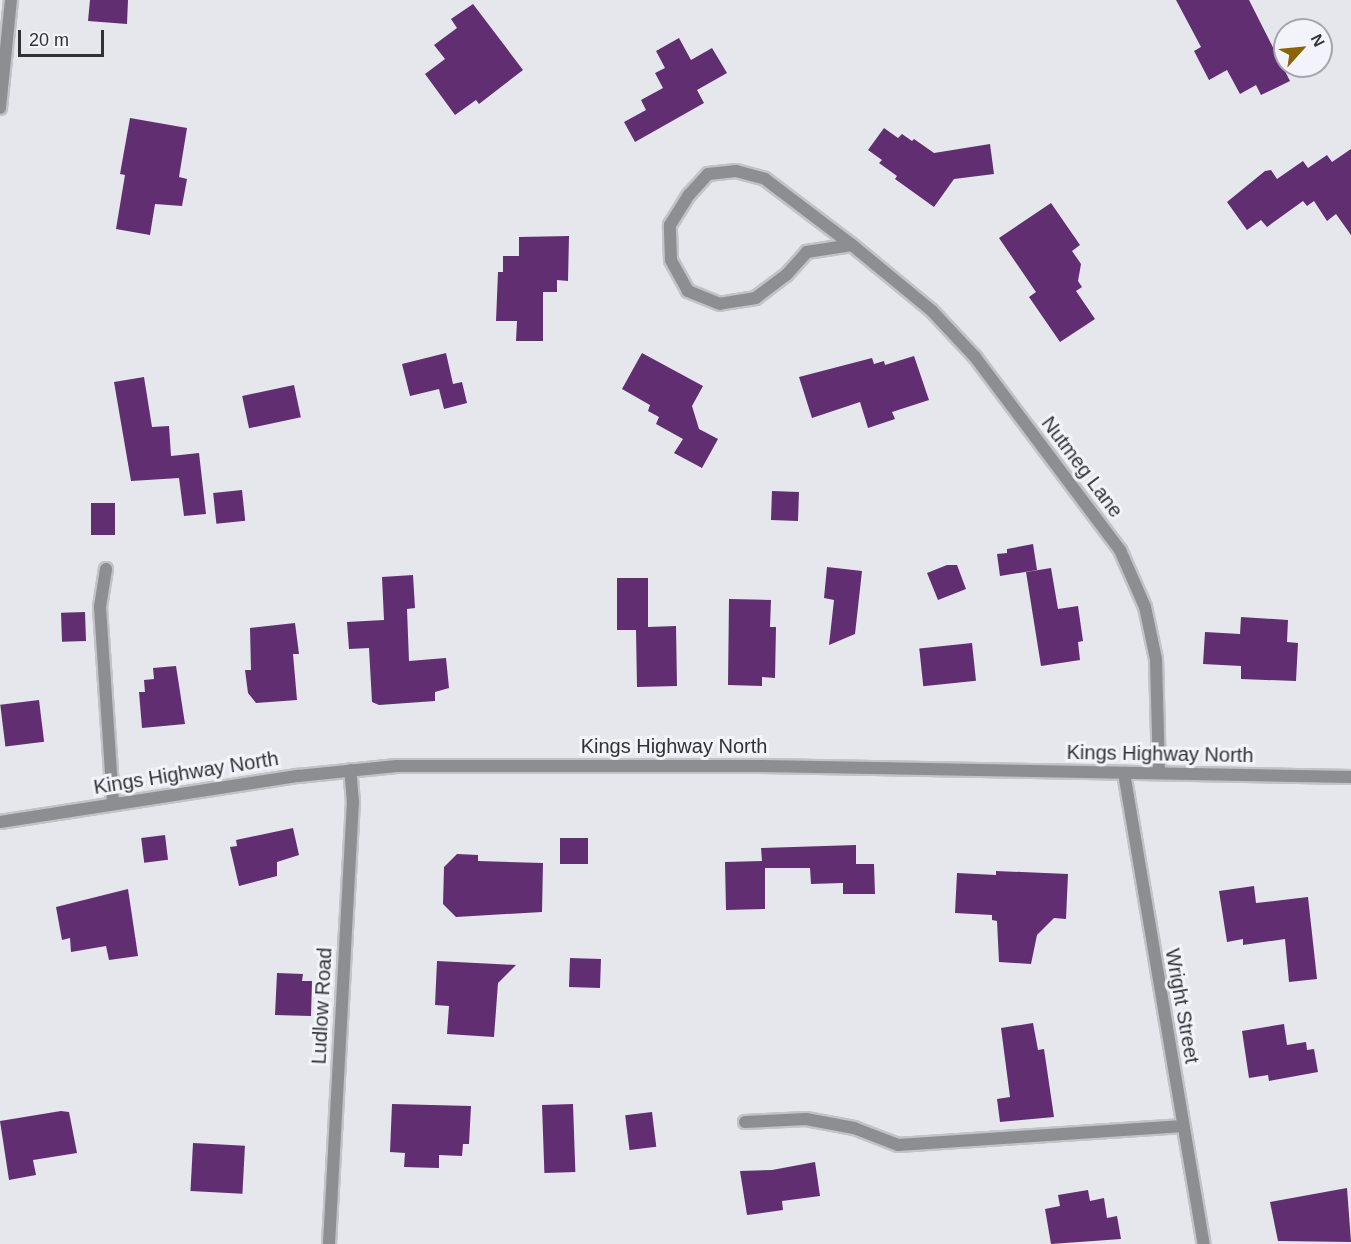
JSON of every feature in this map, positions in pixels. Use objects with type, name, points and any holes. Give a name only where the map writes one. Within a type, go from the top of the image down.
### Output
[{"type":"street","points":[[0,108],[11,0]]},
{"type":"street","name":"Nutmeg Lane","points":[[852,245],[807,252],[786,275],[756,298],[720,304],[688,291],[671,260],[670,225],[688,195],[708,174],[736,171],[765,179],[852,245],[932,311],[975,357],[1120,550],[1145,607],[1156,659],[1159,773]]},
{"type":"street","points":[[106,569],[100,608],[113,804]]},
{"type":"street","name":"Kings Highway North","points":[[0,822],[350,770],[413,765],[631,765],[1351,777]]},
{"type":"street","name":"Ludlow Road","points":[[328,1244],[353,802],[350,770]]},
{"type":"street","name":"Wright Street","points":[[1124,773],[1204,1244]]},
{"type":"street","points":[[745,1122],[806,1119],[854,1128],[898,1145],[1183,1126]]},
{"type":"building","points":[[90,0],[128,0],[127,24],[88,21]]},
{"type":"building","points":[[1176,0],[1249,0],[1273,47],[1273,78],[1288,78],[1290,81],[1261,95],[1256,85],[1240,94],[1227,70],[1209,80],[1194,51],[1201,47]]},
{"type":"building","points":[[473,4],[523,70],[479,104],[476,100],[455,115],[425,74],[445,59],[434,45],[457,28],[451,19]]},
{"type":"building","points":[[679,38],[691,60],[712,48],[727,73],[697,90],[704,103],[635,142],[624,122],[646,110],[641,100],[663,88],[655,73],[665,68],[656,51]]},
{"type":"building","points":[[130,118],[187,128],[179,177],[187,179],[182,206],[155,204],[150,235],[116,229],[125,175],[120,174]]},
{"type":"building","points":[[884,128],[898,138],[902,134],[912,141],[914,139],[934,153],[990,144],[994,174],[954,179],[934,207],[895,179],[897,176],[879,163],[882,160],[868,150]]},
{"type":"building","points":[[1351,149],[1351,235],[1336,214],[1327,221],[1314,201],[1307,206],[1303,201],[1267,227],[1261,220],[1247,230],[1227,202],[1265,171],[1271,170],[1277,179],[1303,161],[1308,168],[1327,155],[1332,162]]},
{"type":"building","points":[[1051,203],[1080,245],[1072,251],[1081,264],[1078,281],[1082,287],[1076,291],[1095,319],[1060,342],[1029,297],[1036,292],[999,238]]},
{"type":"building","points":[[569,236],[568,281],[557,280],[557,292],[543,292],[543,341],[516,341],[517,321],[496,321],[498,272],[503,272],[503,256],[519,256],[519,237]]},
{"type":"building","points":[[446,353],[453,384],[462,382],[467,403],[444,409],[439,389],[410,396],[402,364]]},
{"type":"building","points":[[642,353],[703,386],[692,406],[699,429],[718,439],[702,468],[674,453],[683,439],[656,424],[659,417],[648,411],[650,405],[622,389]]},
{"type":"building","points":[[914,356],[929,400],[892,412],[895,419],[868,428],[860,402],[812,418],[799,377],[872,358],[874,364],[884,361],[885,365]]},
{"type":"building","points":[[144,377],[152,427],[169,426],[171,456],[199,453],[206,514],[184,516],[179,478],[131,481],[114,382]]},
{"type":"building","points":[[294,385],[301,417],[249,428],[242,396]]},
{"type":"building","points":[[242,490],[245,521],[216,524],[213,493]]},
{"type":"building","points":[[772,491],[799,492],[798,521],[771,520]]},
{"type":"building","points":[[91,503],[115,503],[115,535],[91,535]]},
{"type":"building","points":[[1033,544],[1037,570],[1000,576],[997,554],[1007,553],[1007,549]]},
{"type":"building","points":[[947,565],[957,565],[966,589],[938,600],[927,573]]},
{"type":"building","points":[[827,567],[862,571],[855,634],[829,645],[834,600],[824,598]]},
{"type":"building","points":[[1051,568],[1058,609],[1078,606],[1083,641],[1078,642],[1080,660],[1041,666],[1026,572]]},
{"type":"building","points":[[413,575],[415,608],[407,609],[409,661],[446,658],[449,688],[435,692],[435,701],[379,705],[372,702],[369,648],[349,649],[347,622],[384,620],[382,577]]},
{"type":"building","points":[[617,578],[648,578],[648,627],[676,626],[677,686],[637,687],[636,630],[617,630]]},
{"type":"building","points":[[729,599],[771,600],[770,627],[776,627],[775,678],[762,677],[762,686],[728,685]]},
{"type":"building","points":[[85,612],[86,641],[62,642],[61,613]]},
{"type":"building","points":[[1241,617],[1288,620],[1287,642],[1298,643],[1296,681],[1241,679],[1241,666],[1203,664],[1205,632],[1240,634]]},
{"type":"building","points":[[295,623],[299,654],[293,654],[297,700],[256,703],[248,693],[245,670],[251,670],[250,628]]},
{"type":"building","points":[[972,643],[976,681],[923,686],[919,649]]},
{"type":"building","points":[[176,666],[185,724],[142,728],[139,692],[145,692],[144,680],[154,679],[153,668]]},
{"type":"building","points":[[39,700],[44,742],[5,746],[0,705]]},
{"type":"building","points":[[293,828],[299,855],[277,862],[277,876],[239,886],[230,847],[237,846],[236,840]]},
{"type":"building","points":[[165,835],[168,860],[144,863],[141,838]]},
{"type":"building","points":[[560,838],[588,838],[588,864],[560,864]]},
{"type":"building","points":[[856,845],[856,864],[874,864],[875,894],[843,894],[843,883],[811,884],[810,868],[765,868],[765,909],[726,910],[725,862],[762,861],[761,848]]},
{"type":"building","points":[[457,854],[478,855],[478,861],[543,863],[542,912],[456,917],[443,904],[444,867]]},
{"type":"building","points":[[996,871],[1068,874],[1066,919],[1054,918],[1037,935],[1031,964],[999,962],[997,921],[992,920],[992,915],[955,913],[957,873],[996,875]]},
{"type":"building","points":[[1254,886],[1256,903],[1308,897],[1317,979],[1289,982],[1285,939],[1243,945],[1243,939],[1227,942],[1219,891]]},
{"type":"building","points":[[128,889],[138,956],[109,960],[106,946],[71,952],[70,938],[62,940],[56,907]]},
{"type":"building","points":[[570,958],[601,959],[600,988],[569,987]]},
{"type":"building","points":[[437,961],[516,965],[498,983],[494,1037],[447,1034],[449,1006],[435,1005]]},
{"type":"building","points":[[277,973],[303,974],[302,981],[312,981],[311,1016],[275,1015]]},
{"type":"building","points":[[1033,1023],[1038,1050],[1044,1049],[1054,1117],[1000,1122],[997,1099],[1010,1097],[1001,1028]]},
{"type":"building","points":[[1284,1024],[1287,1045],[1306,1042],[1307,1050],[1314,1049],[1318,1072],[1269,1081],[1268,1075],[1249,1078],[1242,1031]]},
{"type":"building","points":[[392,1104],[471,1106],[469,1144],[463,1144],[462,1156],[439,1155],[439,1168],[404,1167],[405,1153],[390,1152]]},
{"type":"building","points":[[573,1104],[575,1172],[544,1173],[542,1105]]},
{"type":"building","points":[[61,1111],[69,1112],[77,1153],[33,1160],[36,1175],[9,1180],[0,1121]]},
{"type":"building","points":[[652,1112],[656,1147],[629,1150],[625,1115]]},
{"type":"building","points":[[193,1143],[245,1146],[242,1194],[190,1191]]},
{"type":"building","points":[[815,1162],[820,1196],[782,1201],[783,1210],[747,1215],[740,1171],[772,1170]]},
{"type":"building","points":[[1347,1188],[1351,1242],[1278,1241],[1270,1202]]},
{"type":"building","points":[[1088,1190],[1090,1201],[1104,1198],[1107,1218],[1117,1216],[1121,1239],[1051,1244],[1045,1209],[1060,1206],[1058,1195]]}]
